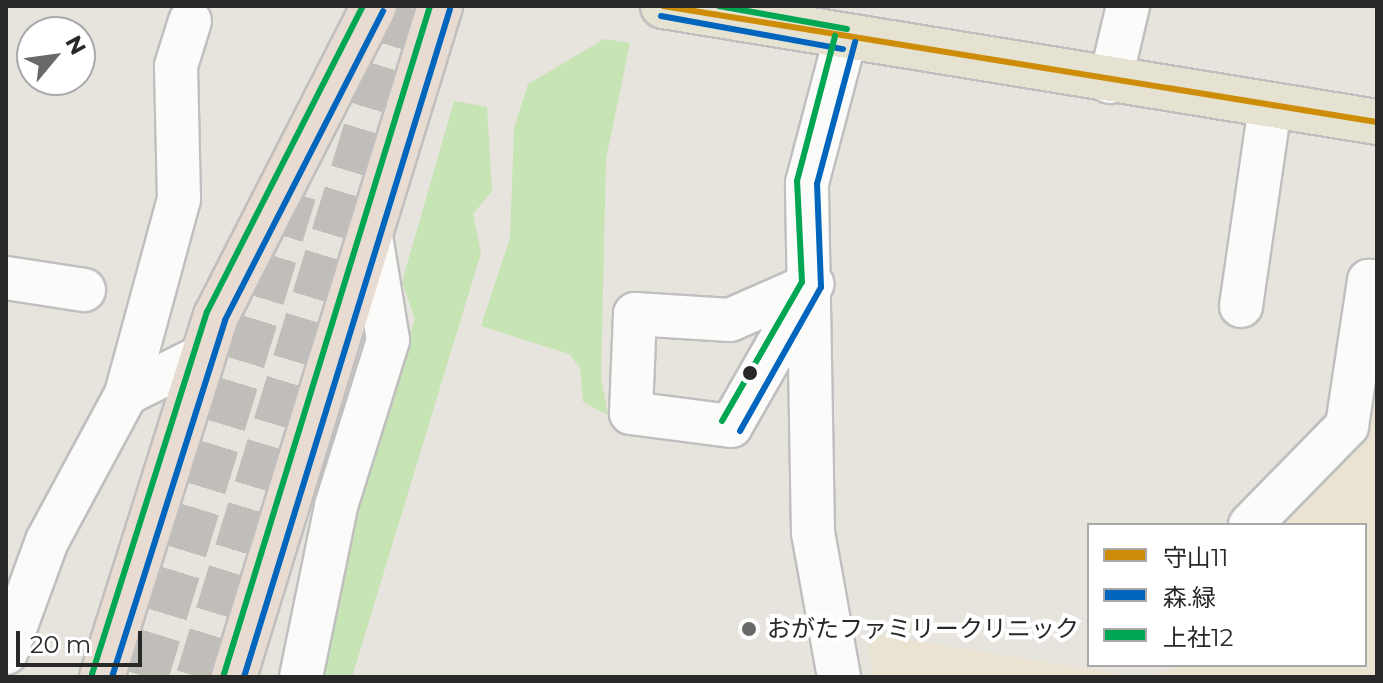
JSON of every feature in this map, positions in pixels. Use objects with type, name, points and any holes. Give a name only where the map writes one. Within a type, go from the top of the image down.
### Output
[{"type":"highway","points":[[102,677],[202,356],[259,222],[374,6]]},
{"type":"highway","points":[[234,677],[293,498],[440,6]]},
{"type":"highway","points":[[259,677],[293,498]]},
{"type":"main road","points":[[690,9],[845,39],[1377,122]]},
{"type":"street","points":[[1110,82],[1128,6]]},
{"type":"street","points":[[6,653],[47,541],[126,394],[179,199],[176,66],[190,21]]},
{"type":"street","points":[[839,677],[813,533],[812,284],[807,183],[845,39]]},
{"type":"street","points":[[1241,306],[1270,106]]},
{"type":"street","points":[[301,677],[336,506],[388,340],[371,236]]},
{"type":"street","points":[[6,278],[84,290]]},
{"type":"street","points":[[1252,523],[1347,426],[1369,281],[1377,281]]},
{"type":"street","points":[[812,284],[731,426],[631,413],[635,314],[730,320],[812,284]]},
{"type":"street","points":[[126,394],[202,356]]},
{"type":"shaded area","points":[[1377,367],[1377,677],[1145,677],[1177,667],[1367,667],[1367,523],[1278,523]]},
{"type":"shaded area","points":[[867,633],[1138,677],[873,677]]},
{"type":"green space","points":[[604,39],[630,43],[606,159],[601,377],[608,415],[583,402],[580,368],[569,354],[481,326],[510,238],[514,128],[528,84]]},
{"type":"green space","points":[[454,101],[487,107],[492,191],[473,214],[481,253],[352,677],[317,677],[345,531],[415,319],[402,282]]},
{"type":"tunnel","points":[[198,677],[403,6]]},
{"type":"tunnel","points":[[146,677],[298,182]]},
{"type":"transit line","name":"上社12","points":[[92,674],[207,312],[363,6]]},
{"type":"transit line","name":"上社12","points":[[224,674],[430,6]]},
{"type":"transit line","name":"守山11","points":[[663,6],[1377,122]]},
{"type":"transit line","name":"上社12","points":[[719,6],[847,29]]},
{"type":"transit line","name":"森.緑","points":[[244,677],[450,9]]},
{"type":"transit line","name":"森.緑","points":[[112,677],[225,320],[383,11]]},
{"type":"transit line","name":"森.緑","points":[[661,16],[843,49]]},
{"type":"transit line","name":"上社12","points":[[722,421],[802,282],[797,181],[835,36]]},
{"type":"transit line","name":"森.緑","points":[[740,431],[821,287],[817,184],[855,42]]},
{"type":"place","name":"おがたファミリークリニック","points":[[749,629]]}]
